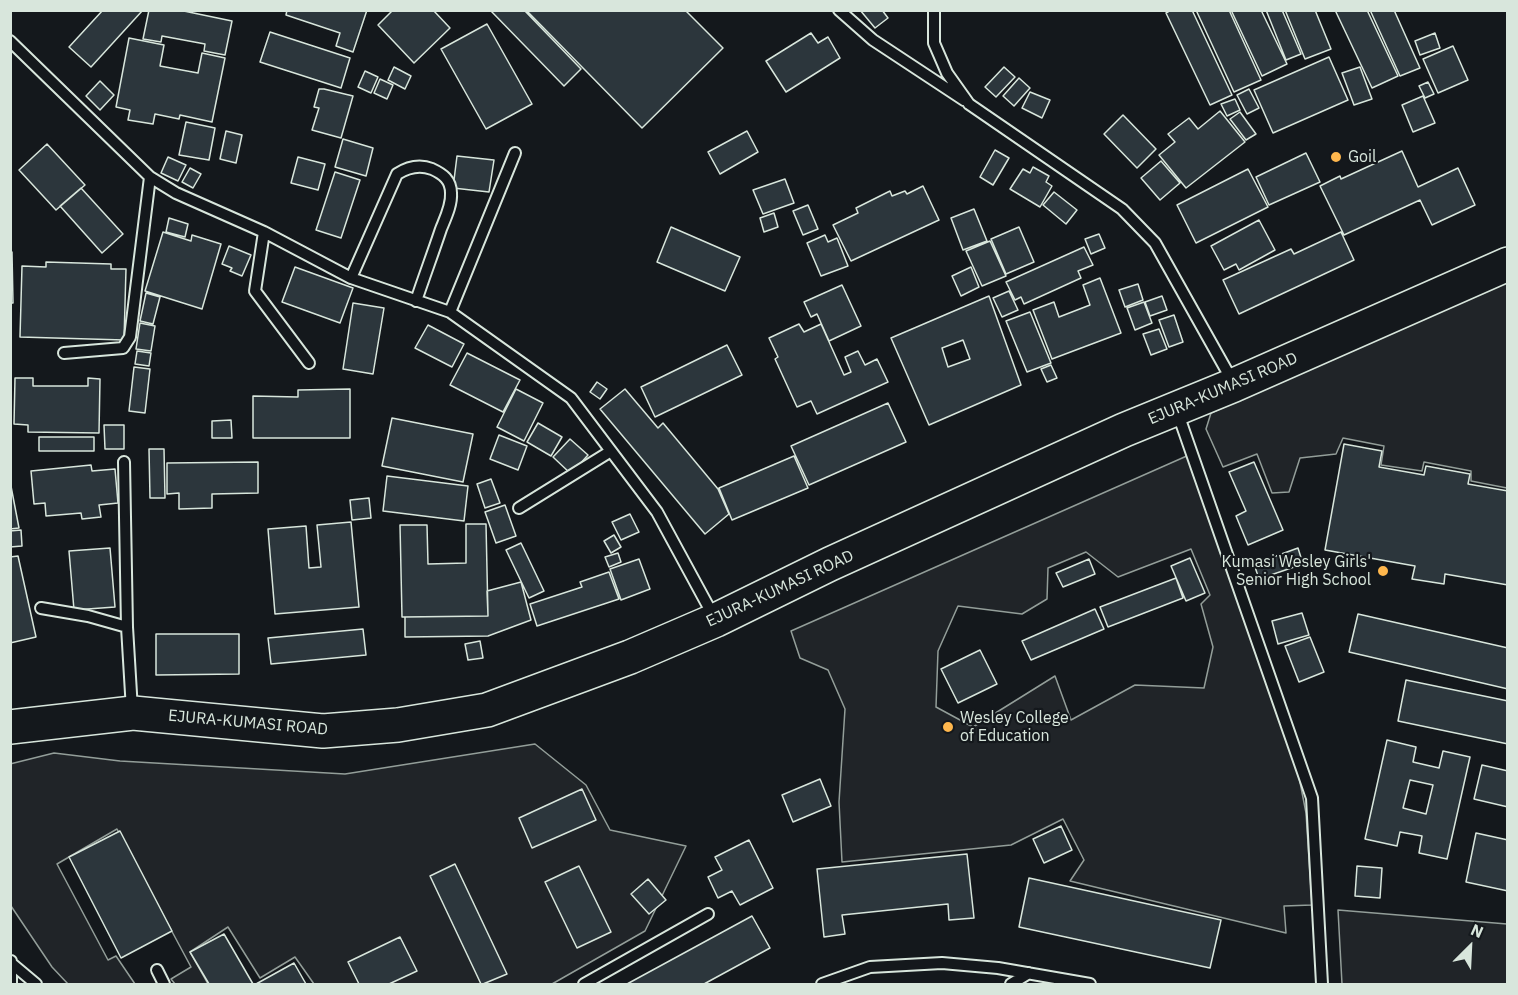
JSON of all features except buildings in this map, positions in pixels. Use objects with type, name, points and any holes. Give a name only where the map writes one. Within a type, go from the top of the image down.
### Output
[{"type":"main road","name":"EJURA-KUMASI ROAD","points":[[10,727],[133,713],[323,731],[398,725],[487,710],[630,657],[716,620],[863,549],[1124,430],[1177,410],[1508,264]]},
{"type":"lane","points":[[839,10],[873,40],[1122,209],[1155,243],[1234,385]]},
{"type":"lane","points":[[934,10],[934,43],[947,73],[969,104]]},
{"type":"lane","points":[[10,41],[150,177],[176,193],[264,232],[351,278],[450,312],[572,398],[657,512],[716,620]]},
{"type":"lane","points":[[450,312],[515,153]]},
{"type":"lane","points":[[351,278],[397,174],[407,168],[418,166],[429,168],[441,173],[448,180],[451,193],[416,300]]},
{"type":"lane","points":[[64,353],[123,348],[130,337],[150,177]]},
{"type":"lane","points":[[264,232],[255,291],[309,363]]},
{"type":"lane","points":[[1177,410],[1312,798],[1322,984]]},
{"type":"lane","points":[[519,508],[611,452]]},
{"type":"lane","points":[[124,462],[127,627],[133,713]]},
{"type":"lane","points":[[41,608],[87,616],[127,627]]},
{"type":"lane","points":[[584,984],[708,914]]},
{"type":"lane","points":[[11,962],[11,984]]},
{"type":"lane","points":[[11,962],[36,984]]},
{"type":"lane","points":[[822,984],[870,967],[942,963],[1029,973],[1090,984]]},
{"type":"lane","points":[[157,970],[164,984]]},
{"type":"lane","points":[[1011,984],[1029,973]]},
{"type":"shaded area","points":[[1507,279],[1507,488],[1471,481],[1471,471],[1424,462],[1422,471],[1381,465],[1384,446],[1343,438],[1336,454],[1300,458],[1289,492],[1272,493],[1257,454],[1223,467],[1206,429],[1211,413]]},
{"type":"shaded area","points":[[1189,455],[1299,777],[1306,813],[1312,905],[1284,906],[1286,933],[1070,881],[1084,860],[1063,819],[1011,845],[842,862],[839,802],[845,709],[828,670],[800,658],[791,631]],"holes":[[[1191,549],[1210,595],[1201,604],[1213,647],[1204,688],[1135,685],[1071,720],[1055,676],[973,727],[936,707],[938,651],[958,606],[1022,614],[1047,599],[1048,568],[1086,552],[1118,577]]]},
{"type":"shaded area","points":[[535,744],[586,785],[610,830],[686,846],[645,931],[552,984],[314,984],[295,957],[260,978],[228,927],[190,952],[208,984],[175,984],[171,979],[191,967],[117,829],[57,864],[108,960],[116,956],[135,984],[68,984],[52,967],[11,906],[10,764],[54,753],[120,761],[345,774]]},
{"type":"shaded area","points":[[1338,910],[1507,924],[1507,984],[1342,984]]},
{"type":"place","name":"Goil","points":[[1336,157]]},
{"type":"place","name":"Kumasi Wesley Girls' Senior High School","points":[[1383,571]]},
{"type":"place","name":"Wesley College of Education","points":[[948,727]]}]
